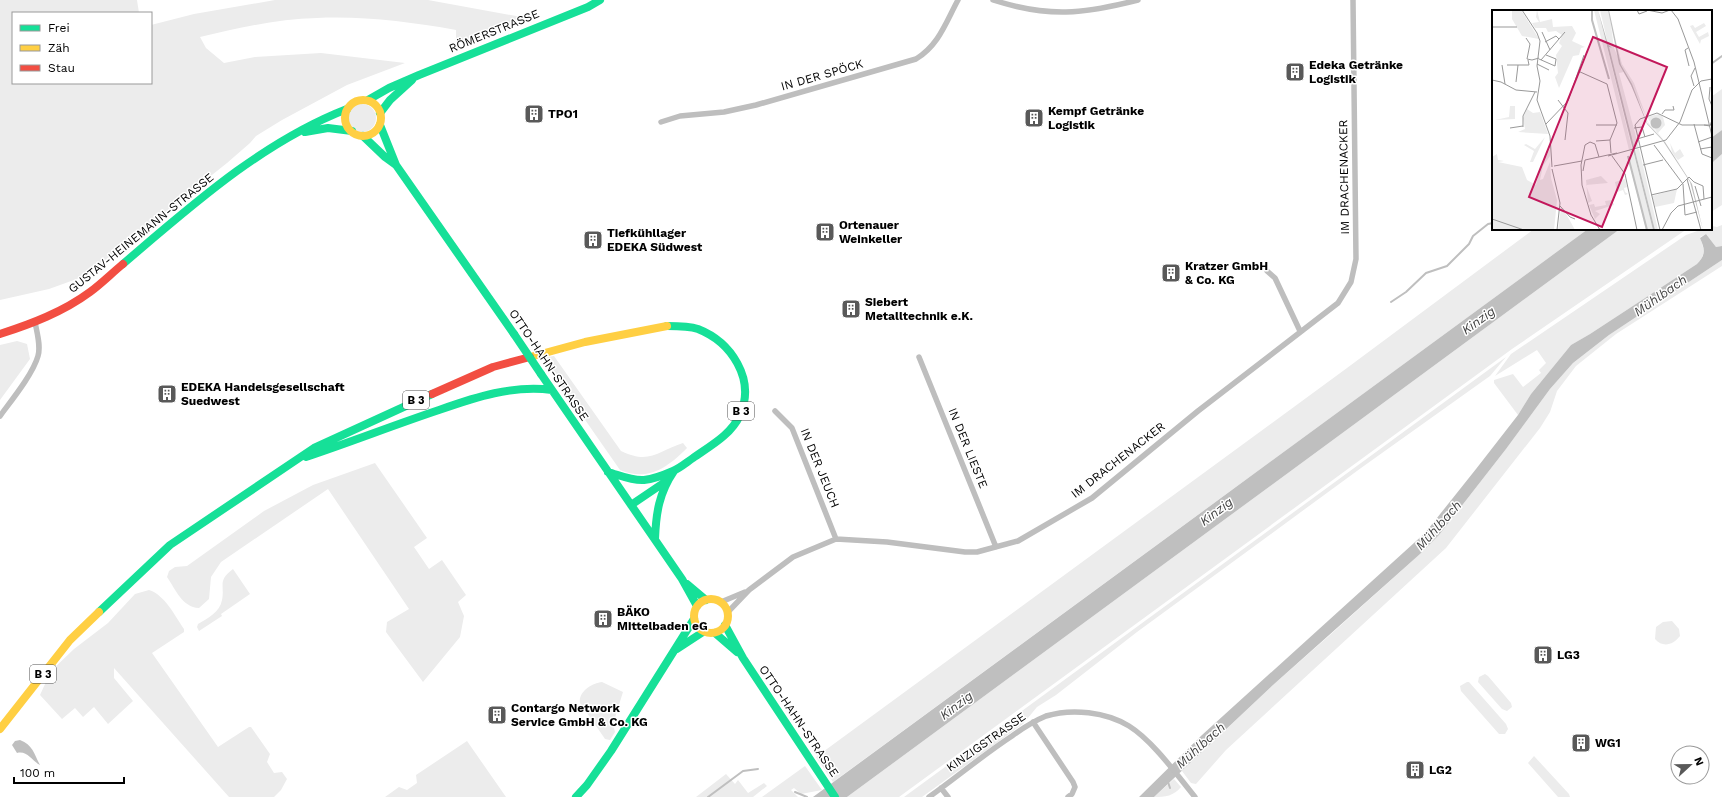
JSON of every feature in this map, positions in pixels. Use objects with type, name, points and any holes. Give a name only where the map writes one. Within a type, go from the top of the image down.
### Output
[{"type":"main road","name":"RÖMERSTRASSE","points":[[368,100],[389,88],[418,75],[580,10],[600,0]]},
{"type":"main road","name":"RÖMERSTRASSE","points":[[380,113],[396,94],[418,75]]},
{"type":"main road","points":[[368,100],[378,107],[380,113],[380,124],[372,133],[362,136],[352,131],[346,121],[347,109],[356,101],[368,100]]},
{"type":"main road","name":"GUSTAV-HEINEMANN-STRASSE","points":[[0,334],[57,313],[90,292],[211,190],[290,136],[330,115],[347,109]]},
{"type":"main road","name":"OTTO-HAHN-STRASSE","points":[[380,124],[396,165],[655,539],[682,579],[697,606]]},
{"type":"main road","name":"GUSTAV-HEINEMANN-STRASSE","points":[[290,136],[316,129],[333,127],[352,131]]},
{"type":"main road","name":"OTTO-HAHN-STRASSE","points":[[362,136],[396,165]]},
{"type":"main road","name":"B 3","points":[[0,728],[70,640],[121,591],[150,570],[219,511],[314,448],[410,403],[493,368],[585,342],[651,328],[674,326],[697,329],[715,338],[726,348],[739,366],[745,393],[740,415],[728,431],[701,454],[674,471],[643,480],[627,478],[608,472]]},
{"type":"main road","name":"B 3","points":[[295,460],[474,398],[528,387],[552,390]]},
{"type":"main road","name":"B 3","points":[[655,539],[657,501],[666,481],[674,471]]},
{"type":"main road","name":"B 3","points":[[631,505],[666,481]]},
{"type":"main road","name":"OTTO-HAHN-STRASSE","points":[[682,579],[706,600]]},
{"type":"main road","points":[[706,600],[716,600],[721,602],[728,617],[725,625],[716,633],[703,632],[698,629],[694,619],[694,610],[697,606],[706,600]]},
{"type":"main road","points":[[576,797],[611,751],[694,619]]},
{"type":"main road","name":"OTTO-HAHN-STRASSE","points":[[725,625],[743,658],[808,758],[836,797]]},
{"type":"main road","points":[[675,651],[703,632]]},
{"type":"main road","name":"OTTO-HAHN-STRASSE","points":[[716,633],[743,658]]},
{"type":"street","name":"IN DER SPÖCK","points":[[661,122],[680,116],[724,112],[756,106],[916,59],[925,53],[936,42],[958,0]]},
{"type":"street","points":[[993,0],[1014,7],[1062,13],[1086,11],[1138,0]]},
{"type":"street","name":"IM DRACHENACKER","points":[[727,613],[749,590],[793,557],[836,539],[887,542],[965,552],[978,552],[1018,541],[1092,498],[1300,331],[1338,303],[1351,282],[1354,271],[1356,239],[1353,0]]},
{"type":"street","points":[[1267,271],[1275,278],[1300,331]]},
{"type":"street","points":[[0,416],[25,382],[38,356],[38,339],[35,322]]},
{"type":"street","name":"IN DER LIESTE","points":[[919,357],[996,547]]},
{"type":"street","name":"IN DER JEUCH","points":[[775,411],[792,428],[836,539]]},
{"type":"street","name":"IM DRACHENACKER","points":[[721,602],[749,590]]},
{"type":"street","name":"KINZIGSTRASSE","points":[[929,797],[1003,742],[1033,722],[1046,716],[1066,712],[1084,713],[1113,719],[1128,726],[1141,736],[1165,761],[1181,778],[1195,797]]},
{"type":"street","points":[[1033,722],[1073,782],[1075,788],[1072,794],[1068,797]]},
{"type":"street","points":[[941,788],[948,797]]},
{"type":"shaded area","points":[[0,0],[137,0],[139,12],[12,12],[12,84],[152,84],[152,25],[194,14],[275,0],[428,0],[527,18],[456,44],[456,30],[404,22],[352,18],[287,20],[243,27],[200,37],[206,48],[224,63],[255,57],[321,53],[405,63],[347,85],[282,120],[256,136],[227,163],[85,276],[49,289],[0,300]]},
{"type":"shaded area","points":[[1722,89],[1722,130],[1712,137],[1712,96]]},
{"type":"shaded area","points":[[362,104],[372,108],[376,118],[372,128],[362,132],[352,128],[348,118],[352,108]]},
{"type":"shaded area","points":[[1722,154],[1722,205],[1712,211],[1712,164]]},
{"type":"shaded area","points":[[1722,225],[1722,246],[1716,247],[1706,234],[1700,237],[1703,255],[1697,264],[1571,345],[1531,394],[1518,415],[1494,383],[1494,380],[1513,374],[1523,387],[1541,373],[1539,370],[1546,363],[1537,350],[1495,376],[1511,354],[1686,235],[1700,230],[1712,230],[1712,226],[1717,227]]},
{"type":"shaded area","points":[[1533,230],[1587,230],[833,782],[816,757]]},
{"type":"shaded area","points":[[1619,230],[1686,230],[1512,349],[899,797],[847,797]]},
{"type":"shaded area","points":[[1722,260],[1722,266],[1616,334],[1576,366],[1557,391],[1550,412],[1540,428],[1446,548],[1226,750],[1196,784],[1191,783],[1182,771],[1273,685],[1420,554],[1439,535],[1506,449],[1550,389],[1573,363],[1609,335]]},
{"type":"shaded area","points":[[17,341],[27,344],[30,359],[0,400],[0,345]]},
{"type":"shaded area","points":[[554,356],[621,451],[639,457],[647,457],[683,443],[687,448],[673,461],[657,471],[640,474],[620,470],[542,358]]},
{"type":"shaded area","points":[[1506,357],[1490,376],[1361,468],[1137,632],[1056,695],[1037,707],[1023,724],[922,797],[904,797]]},
{"type":"shaded area","points":[[375,463],[427,538],[414,547],[429,569],[442,560],[466,595],[458,602],[464,616],[460,637],[423,682],[386,632],[387,622],[409,609],[328,489],[221,562],[211,577],[209,599],[199,608],[188,605],[180,597],[167,577],[169,571],[175,567],[187,566],[264,511],[313,485]]},
{"type":"shaded area","points":[[233,569],[250,594],[221,614],[222,616],[199,631],[197,627],[198,624],[219,608],[223,595],[223,580]]},
{"type":"shaded area","points":[[149,590],[160,596],[165,601],[184,629],[184,632],[152,653],[218,747],[251,727],[270,754],[267,762],[274,773],[282,772],[287,779],[281,790],[274,797],[229,797],[114,668],[114,678],[133,701],[108,724],[94,707],[83,717],[75,708],[62,719],[40,695],[51,671],[74,649],[108,623],[135,594]]},
{"type":"shaded area","points":[[1672,621],[1679,629],[1680,636],[1674,642],[1661,644],[1655,639],[1656,627],[1663,622]]},
{"type":"shaded area","points":[[1485,674],[1511,703],[1512,707],[1507,711],[1502,709],[1478,682],[1479,677]]},
{"type":"shaded area","points":[[602,682],[623,692],[613,724],[615,732],[610,740],[605,739],[580,703],[581,695],[586,689],[594,684]]},
{"type":"shaded area","points":[[1469,682],[1506,724],[1508,729],[1505,734],[1499,734],[1461,691],[1460,686]]},
{"type":"shaded area","points":[[467,741],[506,797],[385,797],[399,787],[407,790],[417,783],[416,775]]},
{"type":"shaded area","points":[[1534,756],[1569,794],[1570,797],[1558,797],[1528,763]]},
{"type":"shaded area","points":[[805,766],[822,790],[801,794],[794,788],[791,790],[798,797],[762,797]]},
{"type":"shaded area","points":[[726,774],[735,784],[738,780],[748,793],[764,783],[767,786],[753,797],[696,797]]},
{"type":"shaded area","points":[[1174,779],[1181,787],[1178,790],[1169,795],[1154,797]]},
{"type":"water","points":[[1722,130],[1722,154],[1712,164],[1712,137]]},
{"type":"water","name":"Kinzig","points":[[1587,230],[1619,230],[847,797],[813,797]]},
{"type":"water","name":"Mühlbach","points":[[1706,234],[1716,247],[1722,246],[1722,260],[1609,335],[1573,363],[1550,389],[1506,449],[1439,535],[1420,554],[1273,685],[1154,797],[1139,797],[1202,735],[1425,533],[1518,415],[1531,394],[1571,345],[1697,264],[1702,258],[1704,252],[1700,238]]},
{"type":"water","points":[[20,740],[28,744],[40,765],[27,754],[21,752],[17,753],[12,745],[15,741]]},
{"type":"waterway","points":[[1712,63],[1722,56]]},
{"type":"waterway","points":[[1391,302],[1406,292],[1426,273],[1447,266],[1469,244],[1473,236],[1488,224],[1492,223]]},
{"type":"waterway","points":[[708,797],[743,771],[758,769]]},
{"type":"waterway","points":[[1168,782],[1170,788]]},
{"type":"waterway","points":[[795,792],[807,797]]},
{"type":"traffic: fast","points":[[368,100],[389,88],[419,75],[588,7],[600,0]]},
{"type":"traffic: fast","points":[[380,113],[390,100],[412,80]]},
{"type":"traffic: fast","points":[[123,264],[201,198],[257,157],[286,139],[347,109]]},
{"type":"traffic: fast","points":[[380,125],[396,165],[514,334]]},
{"type":"traffic: fast","points":[[305,132],[328,128],[352,131]]},
{"type":"traffic: fast","points":[[363,136],[385,157],[396,165]]},
{"type":"traffic: fast","points":[[608,472],[630,479],[644,480],[658,477],[673,471],[720,440],[736,422],[740,415],[744,402],[745,388],[742,375],[730,352],[710,335],[698,329],[667,326]]},
{"type":"traffic: fast","points":[[514,334],[541,374]]},
{"type":"traffic: fast","points":[[541,374],[552,390]]},
{"type":"traffic: fast","points":[[306,457],[453,405],[494,393],[523,389],[552,390],[682,579],[697,606]]},
{"type":"traffic: fast","points":[[99,612],[170,545],[314,448],[432,394]]},
{"type":"traffic: fast","points":[[655,539],[659,504],[665,487],[674,471]]},
{"type":"traffic: fast","points":[[631,505],[665,482]]},
{"type":"traffic: fast","points":[[687,584],[706,600]]},
{"type":"traffic: fast","points":[[576,797],[587,785],[611,751],[694,619]]},
{"type":"traffic: fast","points":[[725,625],[743,658],[835,797]]},
{"type":"traffic: fast","points":[[677,649],[703,632]]},
{"type":"traffic: fast","points":[[715,633],[737,652]]},
{"type":"traffic: slow","points":[[363,100],[376,105],[381,118],[376,131],[363,136],[350,131],[345,118],[350,105],[363,100]]},
{"type":"traffic: slow","points":[[530,357],[585,342],[667,326]]},
{"type":"traffic: slow","points":[[714,599],[723,604],[727,609],[728,616],[727,623],[723,628],[718,632],[708,633],[704,632],[695,623],[694,613],[695,609],[704,600],[714,599]]},
{"type":"traffic: slow","points":[[0,729],[70,640],[99,612]]},
{"type":"traffic: jam","points":[[0,334],[35,322],[69,306],[94,289],[123,264]]},
{"type":"traffic: jam","points":[[432,394],[493,367],[530,357]]},
{"type":"place","name":"Edeka Getränke Logistik","points":[[1295,72]]},
{"type":"place","name":"TPO1","points":[[534,114]]},
{"type":"place","name":"Kempf Getränke Logistik","points":[[1034,118]]},
{"type":"place","name":"Ortenauer Weinkeller","points":[[825,232]]},
{"type":"place","name":"Tiefkühllager EDEKA Südwest","points":[[593,240]]},
{"type":"place","name":"Kratzer GmbH & Co. KG","points":[[1171,273]]},
{"type":"place","name":"Siebert Metalltechnik e.K.","points":[[851,309]]},
{"type":"place","name":"EDEKA Handelsgesellschaft Suedwest","points":[[167,394]]},
{"type":"place","name":"BÄKO Mittelbaden eG","points":[[603,619]]},
{"type":"place","name":"LG3","points":[[1543,655]]},
{"type":"place","name":"Contargo Network Service GmbH & Co. KG","points":[[497,715]]},
{"type":"place","name":"WG1","points":[[1581,743]]},
{"type":"place","name":"LG2","points":[[1415,770]]}]
